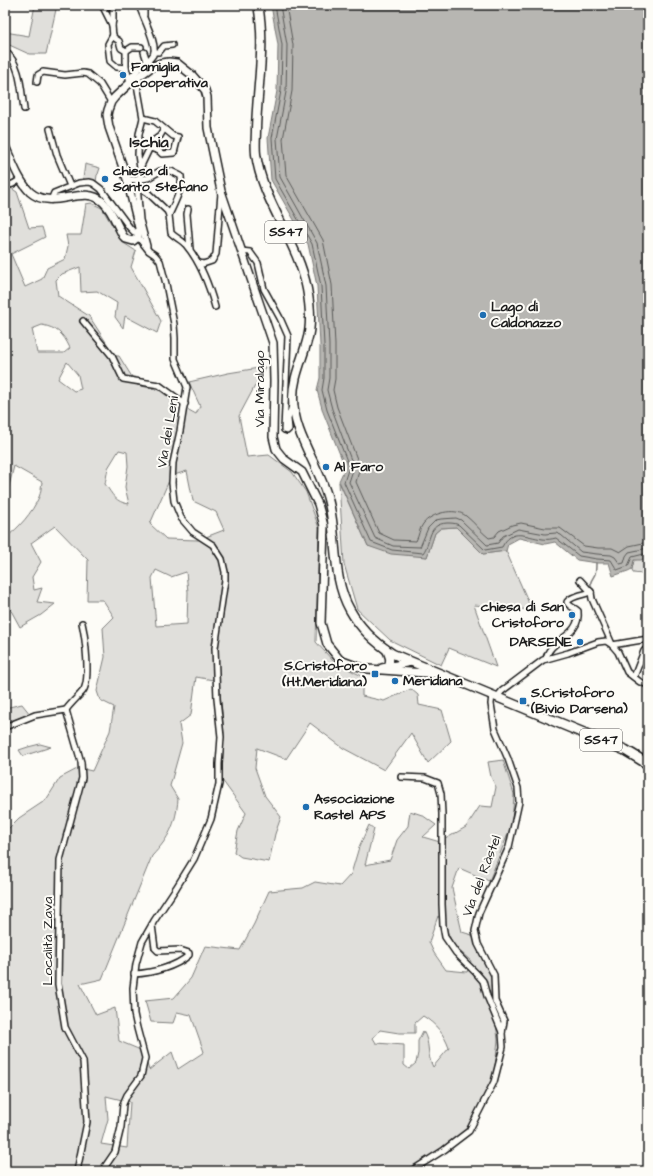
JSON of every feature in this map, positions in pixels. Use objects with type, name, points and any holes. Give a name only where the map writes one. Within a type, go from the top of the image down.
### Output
[{"type":"highway","name":"SS47","points":[[552,720],[625,750],[648,764]]},
{"type":"main road","name":"SS47","points":[[258,5],[261,19],[262,45],[256,112],[256,152],[259,170],[264,186],[293,246],[301,267],[306,289],[310,312],[308,339],[296,375],[293,402],[298,426],[328,497],[334,524],[338,574],[342,592],[350,609],[367,633],[386,649],[400,658],[552,720]]},
{"type":"street","points":[[102,5],[112,25]]},
{"type":"street","points":[[113,5],[113,35],[122,48],[126,51],[126,68],[132,80],[143,118],[139,134],[138,155],[141,175],[137,180],[140,220],[148,251]]},
{"type":"street","points":[[139,5],[153,41],[155,51]]},
{"type":"street","points":[[144,5],[145,22]]},
{"type":"street","points":[[113,35],[108,44],[110,61],[117,67],[126,68]]},
{"type":"street","points":[[132,80],[133,74],[155,51],[158,52],[164,46],[172,45]]},
{"type":"street","points":[[126,51],[132,47],[140,47]]},
{"type":"street","points":[[5,51],[12,57],[16,67],[24,109]]},
{"type":"street","points":[[144,52],[147,61]]},
{"type":"street","name":"Via Miralago","points":[[111,102],[132,80],[153,66],[169,62],[177,63],[187,70],[200,84],[207,97],[208,128],[221,191],[273,343],[273,437],[276,449],[284,459],[302,472],[318,504],[324,526],[321,622],[327,644],[340,660],[368,669]]},
{"type":"street","points":[[5,146],[22,181],[31,193],[51,200],[81,195],[95,196],[106,205],[126,239],[133,241],[138,235],[127,179],[109,127],[107,115],[111,102],[100,84],[88,74],[83,73],[65,75],[43,72],[38,75],[37,82]]},
{"type":"street","points":[[143,118],[155,121],[173,136],[178,137],[174,153],[162,154],[159,151],[150,148]]},
{"type":"street","points":[[50,129],[57,155],[70,186]]},
{"type":"street","points":[[140,168],[153,141],[160,136],[164,129]]},
{"type":"street","points":[[127,179],[137,180],[148,178],[160,171],[165,170],[171,171],[180,176],[182,179],[174,206],[169,215]]},
{"type":"street","points":[[137,180],[140,188],[147,192],[167,211],[169,215],[171,233],[182,240],[199,263],[209,285],[215,307]]},
{"type":"street","points":[[5,186],[22,181]]},
{"type":"street","name":"Via dei Leni","points":[[51,200],[54,193],[70,186],[84,182],[98,185],[130,228],[138,235],[148,251],[155,255],[160,262],[164,272],[175,338],[175,359],[187,387],[173,463],[172,483],[174,501],[181,518],[193,532],[213,545],[222,559],[225,572],[215,648],[217,699],[221,737],[219,784],[212,819],[194,859],[142,942],[134,974],[133,988],[136,1028],[145,1058],[141,1076],[127,1095],[123,1104],[121,1127],[115,1152],[102,1171]]},
{"type":"street","points":[[199,263],[203,264],[212,261],[216,254],[221,191]]},
{"type":"street","points":[[188,209],[187,214],[190,250]]},
{"type":"street","points":[[241,251],[250,252],[258,263],[264,289],[288,336],[284,430],[287,431],[289,429],[288,419],[293,402]]},
{"type":"street","points":[[83,321],[112,356],[123,379],[159,385],[185,404]]},
{"type":"street","points":[[580,580],[591,592],[612,645]]},
{"type":"street","points":[[546,659],[546,656],[552,648],[575,628],[578,618],[578,611],[568,605],[568,600],[591,592]]},
{"type":"street","points":[[5,727],[35,715],[66,710],[84,690],[86,683],[87,663],[82,622]]},
{"type":"street","points":[[612,645],[648,639]]},
{"type":"street","points":[[495,696],[546,659],[598,642],[606,641],[618,652],[627,672],[648,685]]},
{"type":"street","points":[[634,677],[644,651],[648,647]]},
{"type":"street","points":[[386,649],[390,661],[387,667]]},
{"type":"street","points":[[368,669],[412,663],[412,668],[407,672]]},
{"type":"street","points":[[368,669],[441,674]]},
{"type":"street","name":"Via del Ràstel","points":[[411,1171],[444,1150],[469,1131],[494,1082],[503,1047],[502,1033],[504,1021],[495,1001],[494,975],[478,944],[475,931],[479,913],[509,847],[519,802],[518,788],[495,729],[491,704],[495,696]]},
{"type":"street","name":"Località Zava","points":[[66,710],[81,762],[82,778],[60,860],[58,984],[65,1027],[83,1061],[87,1122],[77,1171]]},
{"type":"street","points":[[402,777],[424,778],[438,783],[442,807],[442,904],[445,937],[456,953],[483,981],[487,996],[502,1033]]},
{"type":"street","points":[[134,974],[160,969],[184,960],[189,955],[189,953],[180,950],[158,951],[155,948],[152,925]]},
{"type":"shaded area","points":[[35,5],[57,5],[46,54],[29,54],[5,43],[5,32],[29,36]]},
{"type":"shaded area","points":[[85,164],[100,168],[96,182],[83,179]]},
{"type":"shaded area","points":[[5,184],[17,192],[29,228],[42,227],[45,237],[11,254],[25,287],[42,279],[47,268],[65,259],[68,246],[66,235],[81,235],[86,204],[91,203],[102,208],[122,242],[136,251],[131,267],[161,321],[157,333],[125,316],[123,328],[115,317],[117,303],[97,291],[81,292],[80,267],[62,274],[56,280],[58,296],[89,316],[115,356],[119,356],[137,385],[159,390],[178,404],[196,414],[200,406],[189,382],[228,373],[265,367],[239,416],[247,457],[269,455],[292,472],[306,492],[319,528],[316,642],[334,662],[362,676],[362,696],[384,701],[411,689],[418,695],[419,705],[442,710],[451,741],[428,763],[411,733],[384,770],[343,748],[310,723],[286,759],[257,748],[255,768],[265,796],[281,817],[275,834],[269,862],[241,857],[234,852],[238,831],[246,813],[222,780],[224,733],[219,681],[196,677],[191,715],[179,724],[182,743],[170,786],[178,799],[171,830],[163,843],[152,856],[102,979],[80,984],[96,1015],[115,1008],[119,1041],[143,1051],[149,1070],[172,1052],[178,1069],[204,1052],[191,1015],[177,1012],[173,1023],[151,1022],[145,1001],[174,998],[191,978],[205,946],[240,950],[269,891],[303,888],[315,882],[340,886],[351,874],[359,847],[369,825],[374,829],[365,865],[390,860],[397,840],[408,826],[410,811],[422,815],[436,825],[423,837],[440,842],[466,827],[480,806],[492,807],[496,787],[491,777],[488,762],[503,760],[514,794],[512,824],[489,881],[459,868],[452,888],[462,932],[472,935],[493,978],[493,997],[498,1040],[494,1076],[468,1129],[426,1160],[408,1171],[5,1171],[5,832],[19,818],[46,800],[60,778],[79,768],[92,771],[110,731],[114,707],[100,700],[97,691],[105,657],[103,628],[114,617],[103,600],[87,600],[88,560],[55,526],[31,543],[41,562],[32,577],[34,590],[42,588],[37,602],[55,604],[41,615],[20,627],[8,605],[5,606],[5,538],[20,525],[33,509],[40,495],[42,482],[14,466],[5,502]],"holes":[[[42,325],[59,332],[65,338],[70,348],[64,353],[37,353],[32,329]],[[67,362],[78,375],[81,389],[74,391],[58,379]],[[119,450],[127,452],[128,466],[125,487],[129,504],[117,500],[105,484],[108,468]],[[187,471],[193,501],[216,512],[224,530],[198,540],[166,539],[150,524],[171,476]],[[156,570],[171,577],[186,572],[188,592],[187,624],[156,626],[152,578]],[[438,916],[454,946],[471,961],[467,972],[446,970],[434,953],[429,942]],[[423,1016],[432,1022],[445,1038],[449,1048],[433,1067],[427,1040],[423,1031],[418,1041],[416,1063],[409,1069],[404,1065],[404,1045],[376,1043],[373,1038],[380,1030],[399,1033],[415,1033],[415,1023]],[[106,1096],[130,1102],[127,1148],[101,1144],[108,1119]]]},
{"type":"shaded area","points":[[339,482],[368,546],[427,557],[435,533],[441,528],[456,527],[483,554],[506,551],[532,610],[474,605],[496,667],[449,648],[441,665],[390,640],[357,609],[344,564]]},
{"type":"shaded area","points":[[648,556],[648,572],[643,574],[633,573],[632,569],[634,560]]},
{"type":"shaded area","points":[[22,704],[30,714],[5,723],[5,708]]},
{"type":"shaded area","points":[[40,744],[51,747],[23,756],[19,750],[28,747]]},
{"type":"water","name":"Lago di Caldonazzo","points":[[271,5],[648,5],[648,556],[641,560],[634,560],[632,569],[613,576],[609,563],[577,560],[555,542],[545,544],[519,538],[508,544],[506,551],[483,554],[456,527],[441,528],[435,533],[427,557],[391,554],[368,546],[339,481],[344,470],[343,462],[323,412],[317,390],[320,378],[320,345],[317,286],[308,244],[271,180],[268,138],[277,91],[278,45]]},
{"type":"waterway","points":[[592,589],[591,582],[595,573],[596,563]]},
{"type":"waterway","points":[[594,595],[601,614]]},
{"type":"place","name":"Famiglia cooperativa","points":[[123,75]]},
{"type":"place","name":"chiesa di Santo Stefano","points":[[105,179]]},
{"type":"place","name":"Lago di Caldonazzo","points":[[483,315]]},
{"type":"place","name":"Al Faro","points":[[326,467]]},
{"type":"place","name":"chiesa di San Cristoforo","points":[[572,615]]},
{"type":"place","name":"DARSENE","points":[[580,642]]},
{"type":"place","name":"S.Cristoforo (Ht.Meridiana)","points":[[375,674]]},
{"type":"place","name":"Meridiana","points":[[395,681]]},
{"type":"place","name":"S.Cristoforo (Bivio Darsena)","points":[[523,701]]},
{"type":"place","name":"Associazione Rastel APS","points":[[306,807]]},
{"type":"district","name":"Ischia","points":[[149,142]]}]
